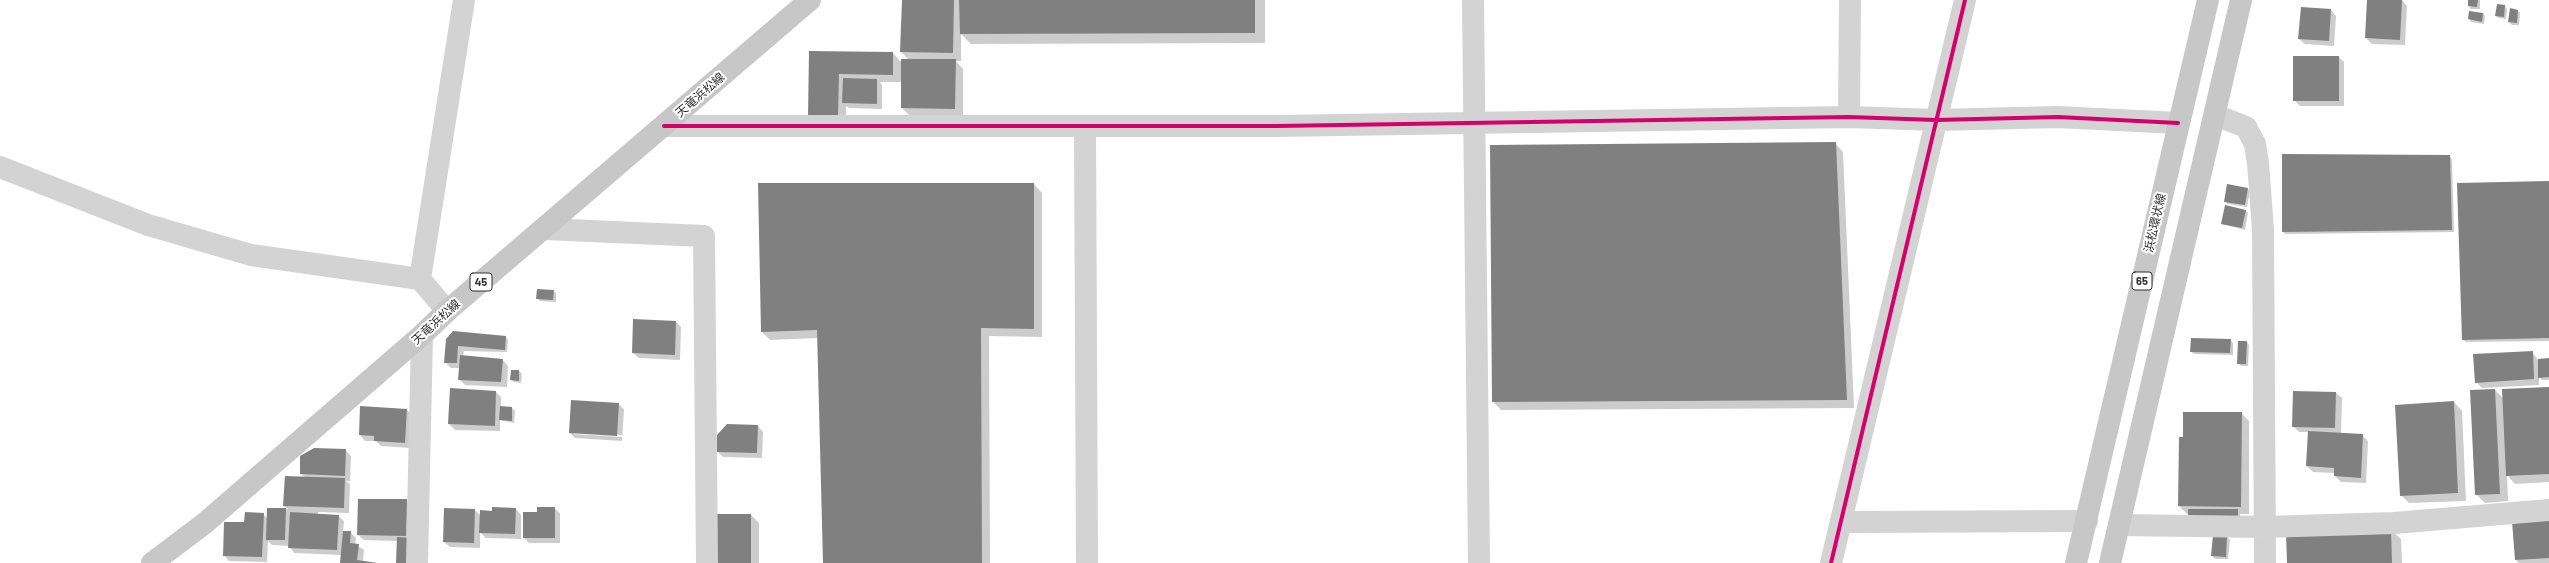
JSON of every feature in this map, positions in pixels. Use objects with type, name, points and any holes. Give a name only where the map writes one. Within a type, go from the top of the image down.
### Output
[{"type":"main road","name":"天竜浜松線","points":[[152,563],[205,523],[422,335],[447,311],[545,229],[810,0]]},
{"type":"main road","name":"浜松環状線","points":[[2076,563],[2208,0]]},
{"type":"main road","points":[[2110,563],[2241,0]]},
{"type":"street","points":[[420,279],[464,0]]},
{"type":"street","points":[[1473,0],[1480,563]]},
{"type":"street","points":[[1849,117],[1850,0]]},
{"type":"street","points":[[1831,563],[1966,0]]},
{"type":"street","points":[[2214,115],[2246,127],[2255,144],[2258,163],[2263,230],[2265,563]]},
{"type":"street","points":[[664,126],[1085,128],[1475,124],[1849,117],[1936,120],[2058,117],[2178,123]]},
{"type":"street","points":[[1085,128],[1087,563]]},
{"type":"street","points":[[0,167],[148,225],[251,255],[420,279],[447,311]]},
{"type":"street","points":[[545,229],[704,236],[707,563]]},
{"type":"street","points":[[417,563],[422,335]]},
{"type":"street","points":[[2119,525],[2265,527],[2422,521],[2549,510]]},
{"type":"street","points":[[1841,522],[2087,521]]},
{"type":"building","points":[[902,0],[954,0],[953,53],[900,52]]},
{"type":"building","points":[[959,0],[1255,0],[1255,33],[960,34]]},
{"type":"building","points":[[2367,0],[2402,0],[2400,40],[2365,38]]},
{"type":"building","points":[[2468,0],[2478,0],[2477,7],[2468,6]]},
{"type":"building","points":[[2497,4],[2505,5],[2504,17],[2495,16]]},
{"type":"building","points":[[2301,7],[2331,9],[2329,41],[2298,39]]},
{"type":"building","points":[[2510,8],[2518,10],[2517,23],[2508,22]]},
{"type":"building","points":[[2469,11],[2483,13],[2482,22],[2468,19]]},
{"type":"building","points":[[809,51],[893,52],[893,75],[839,74],[838,116],[808,116]]},
{"type":"building","points":[[2293,56],[2339,56],[2339,101],[2293,101]]},
{"type":"building","points":[[901,59],[956,59],[955,109],[901,108]]},
{"type":"building","points":[[843,78],[877,79],[877,104],[842,103]]},
{"type":"building","points":[[1836,142],[1847,400],[1492,402],[1490,145]]},
{"type":"building","points":[[2282,154],[2450,155],[2452,230],[2282,232]]},
{"type":"building","points":[[2549,181],[2549,338],[2462,340],[2457,183]]},
{"type":"building","points":[[758,183],[1034,183],[1034,329],[981,328],[982,563],[823,563],[817,330],[761,332]]},
{"type":"building","points":[[2227,184],[2248,188],[2245,205],[2224,202]]},
{"type":"building","points":[[2225,205],[2246,210],[2242,228],[2221,224]]},
{"type":"building","points":[[537,289],[554,290],[553,300],[536,299]]},
{"type":"building","points":[[633,319],[676,321],[675,355],[632,353]]},
{"type":"building","points":[[453,331],[506,336],[505,350],[458,346],[457,363],[444,363],[446,339]]},
{"type":"building","points":[[2191,338],[2231,339],[2230,353],[2190,352]]},
{"type":"building","points":[[2238,341],[2247,341],[2246,364],[2237,364]]},
{"type":"building","points":[[2533,351],[2534,379],[2475,383],[2473,354]]},
{"type":"building","points":[[460,355],[503,359],[501,382],[458,380]]},
{"type":"building","points":[[2549,358],[2549,377],[2538,378],[2538,359]]},
{"type":"building","points":[[511,370],[519,370],[519,381],[510,380]]},
{"type":"building","points":[[2549,387],[2549,474],[2506,476],[2502,389]]},
{"type":"building","points":[[450,388],[496,391],[495,426],[448,424]]},
{"type":"building","points":[[2495,389],[2500,494],[2475,495],[2470,390]]},
{"type":"building","points":[[2293,391],[2336,392],[2335,428],[2292,427]]},
{"type":"building","points":[[571,400],[619,403],[617,436],[569,433]]},
{"type":"building","points":[[2454,401],[2458,493],[2400,496],[2395,405]]},
{"type":"building","points":[[360,406],[407,409],[405,443],[374,441],[374,436],[359,435]]},
{"type":"building","points":[[500,406],[512,407],[512,421],[499,420]]},
{"type":"building","points":[[2183,412],[2242,412],[2241,507],[2178,506],[2179,437],[2183,437]]},
{"type":"building","points":[[727,424],[758,425],[757,453],[717,452],[717,435]]},
{"type":"building","points":[[2308,431],[2363,434],[2361,478],[2334,476],[2334,468],[2306,466]]},
{"type":"building","points":[[314,448],[346,449],[345,476],[300,474],[300,456]]},
{"type":"building","points":[[285,476],[345,478],[344,508],[283,506]]},
{"type":"building","points":[[358,499],[407,499],[406,536],[357,535]]},
{"type":"building","points":[[492,507],[516,508],[515,534],[479,533],[480,510],[492,511]]},
{"type":"building","points":[[537,507],[555,507],[555,538],[523,538],[523,512],[537,512]]},
{"type":"building","points":[[267,508],[286,508],[285,540],[266,540]]},
{"type":"building","points":[[444,508],[475,509],[474,543],[443,542]]},
{"type":"building","points":[[2188,509],[2238,509],[2238,520],[2188,519]]},
{"type":"building","points":[[245,512],[264,513],[262,557],[223,556],[224,522],[244,522]]},
{"type":"building","points":[[290,512],[339,515],[337,550],[288,548]]},
{"type":"building","points":[[716,514],[751,514],[751,563],[716,563]]},
{"type":"building","points":[[2549,518],[2549,558],[2515,560],[2512,521]]},
{"type":"building","points":[[2391,528],[2392,563],[2287,563],[2286,533]]},
{"type":"building","points":[[343,531],[351,531],[350,543],[359,544],[357,560],[377,563],[340,563]]},
{"type":"building","points":[[2213,535],[2227,536],[2226,557],[2211,556]]},
{"type":"building","points":[[397,537],[414,538],[413,563],[396,563]]},
{"type":"cycle path","points":[[1831,563],[1965,0]]},
{"type":"cycle path","points":[[664,126],[1277,126],[1849,117],[1936,120],[2058,117],[2178,123]]}]
